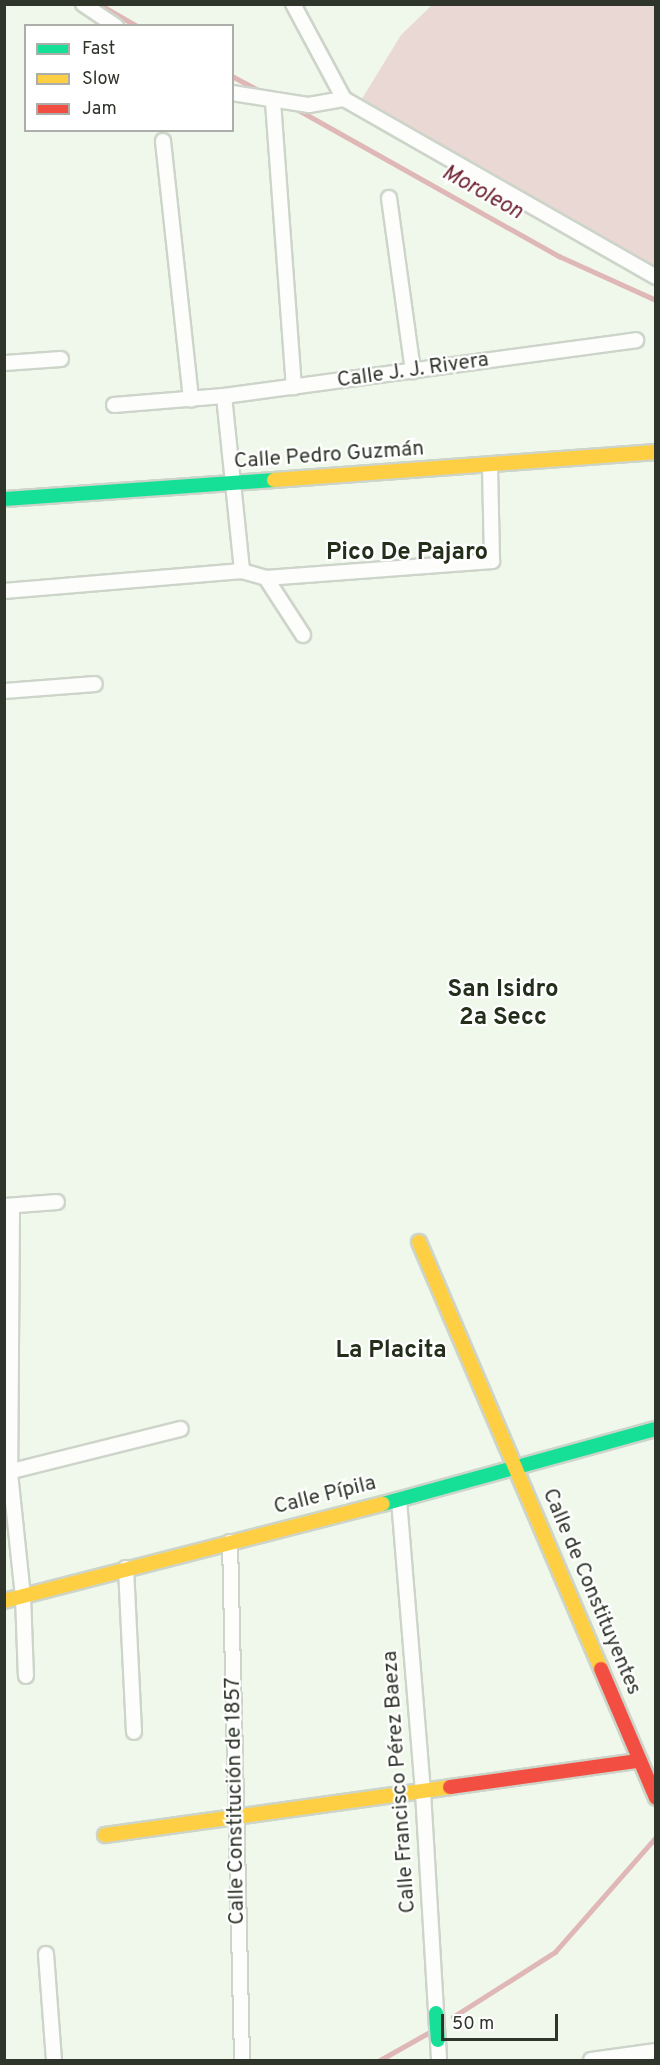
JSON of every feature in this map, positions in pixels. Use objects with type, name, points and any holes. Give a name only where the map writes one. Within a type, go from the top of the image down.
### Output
[{"type":"street","points":[[83,4],[113,24]]},
{"type":"street","points":[[293,4],[344,99],[656,277]]},
{"type":"street","points":[[234,93],[273,102],[309,105],[344,99]]},
{"type":"street","points":[[273,102],[294,387]]},
{"type":"street","points":[[163,141],[191,399]]},
{"type":"street","points":[[389,198],[413,371]]},
{"type":"street","name":"Calle J. J. Rivera","points":[[114,405],[224,396],[636,340]]},
{"type":"street","points":[[4,363],[61,359]]},
{"type":"street","points":[[224,396],[231,484],[242,571]]},
{"type":"street","name":"Calle Pedro Guzmán","points":[[4,499],[490,466],[656,452]]},
{"type":"street","points":[[4,591],[242,571],[266,578],[492,561],[490,466]]},
{"type":"street","points":[[266,578],[303,635]]},
{"type":"street","points":[[4,691],[94,684]]},
{"type":"street","points":[[26,1676],[23,1596],[7,1473],[8,1206],[57,1202]]},
{"type":"street","name":"Calle de Constituyentes","points":[[419,1242],[638,1761],[656,1798]]},
{"type":"street","points":[[7,1473],[181,1429]]},
{"type":"street","name":"Calle Pípila","points":[[4,1601],[399,1500],[656,1429]]},
{"type":"street","name":"Calle Francisco Pérez Baeza","points":[[399,1500],[423,1792],[440,2061]]},
{"type":"street","name":"Calle Constitución de 1857","points":[[230,1542],[242,2061]]},
{"type":"street","points":[[126,1569],[135,1732]]},
{"type":"street","points":[[105,1835],[638,1761]]},
{"type":"street","points":[[46,1954],[54,2061]]},
{"type":"street","points":[[591,2061],[656,2051]]},
{"type":"shaded area","points":[[432,5],[655,5],[655,277],[357,107],[401,35]]},
{"type":"waterway","name":"Moroleon","points":[[99,4],[134,24]]},
{"type":"waterway","name":"Moroleon","points":[[234,77],[262,92]]},
{"type":"waterway","name":"Moroleon","points":[[295,108],[559,256],[656,300]]},
{"type":"waterway","points":[[453,2017],[555,1952],[656,1837]]},
{"type":"waterway","points":[[380,2060],[428,2033]]},
{"type":"traffic: fast","points":[[4,499],[274,480]]},
{"type":"traffic: fast","points":[[383,1504],[656,1429]]},
{"type":"traffic: fast","points":[[436,2013],[438,2040]]},
{"type":"traffic: slow","points":[[274,480],[656,452]]},
{"type":"traffic: slow","points":[[419,1242],[601,1669]]},
{"type":"traffic: slow","points":[[4,1601],[383,1504]]},
{"type":"traffic: slow","points":[[105,1835],[450,1787]]},
{"type":"traffic: jam","points":[[601,1669],[656,1798]]},
{"type":"traffic: jam","points":[[450,1787],[638,1761]]},
{"type":"district","name":"Pico De Pajaro","points":[[407,554]]},
{"type":"district","name":"San Isidro 2a Secc","points":[[503,1005]]},
{"type":"district","name":"La Placita","points":[[391,1352]]}]
